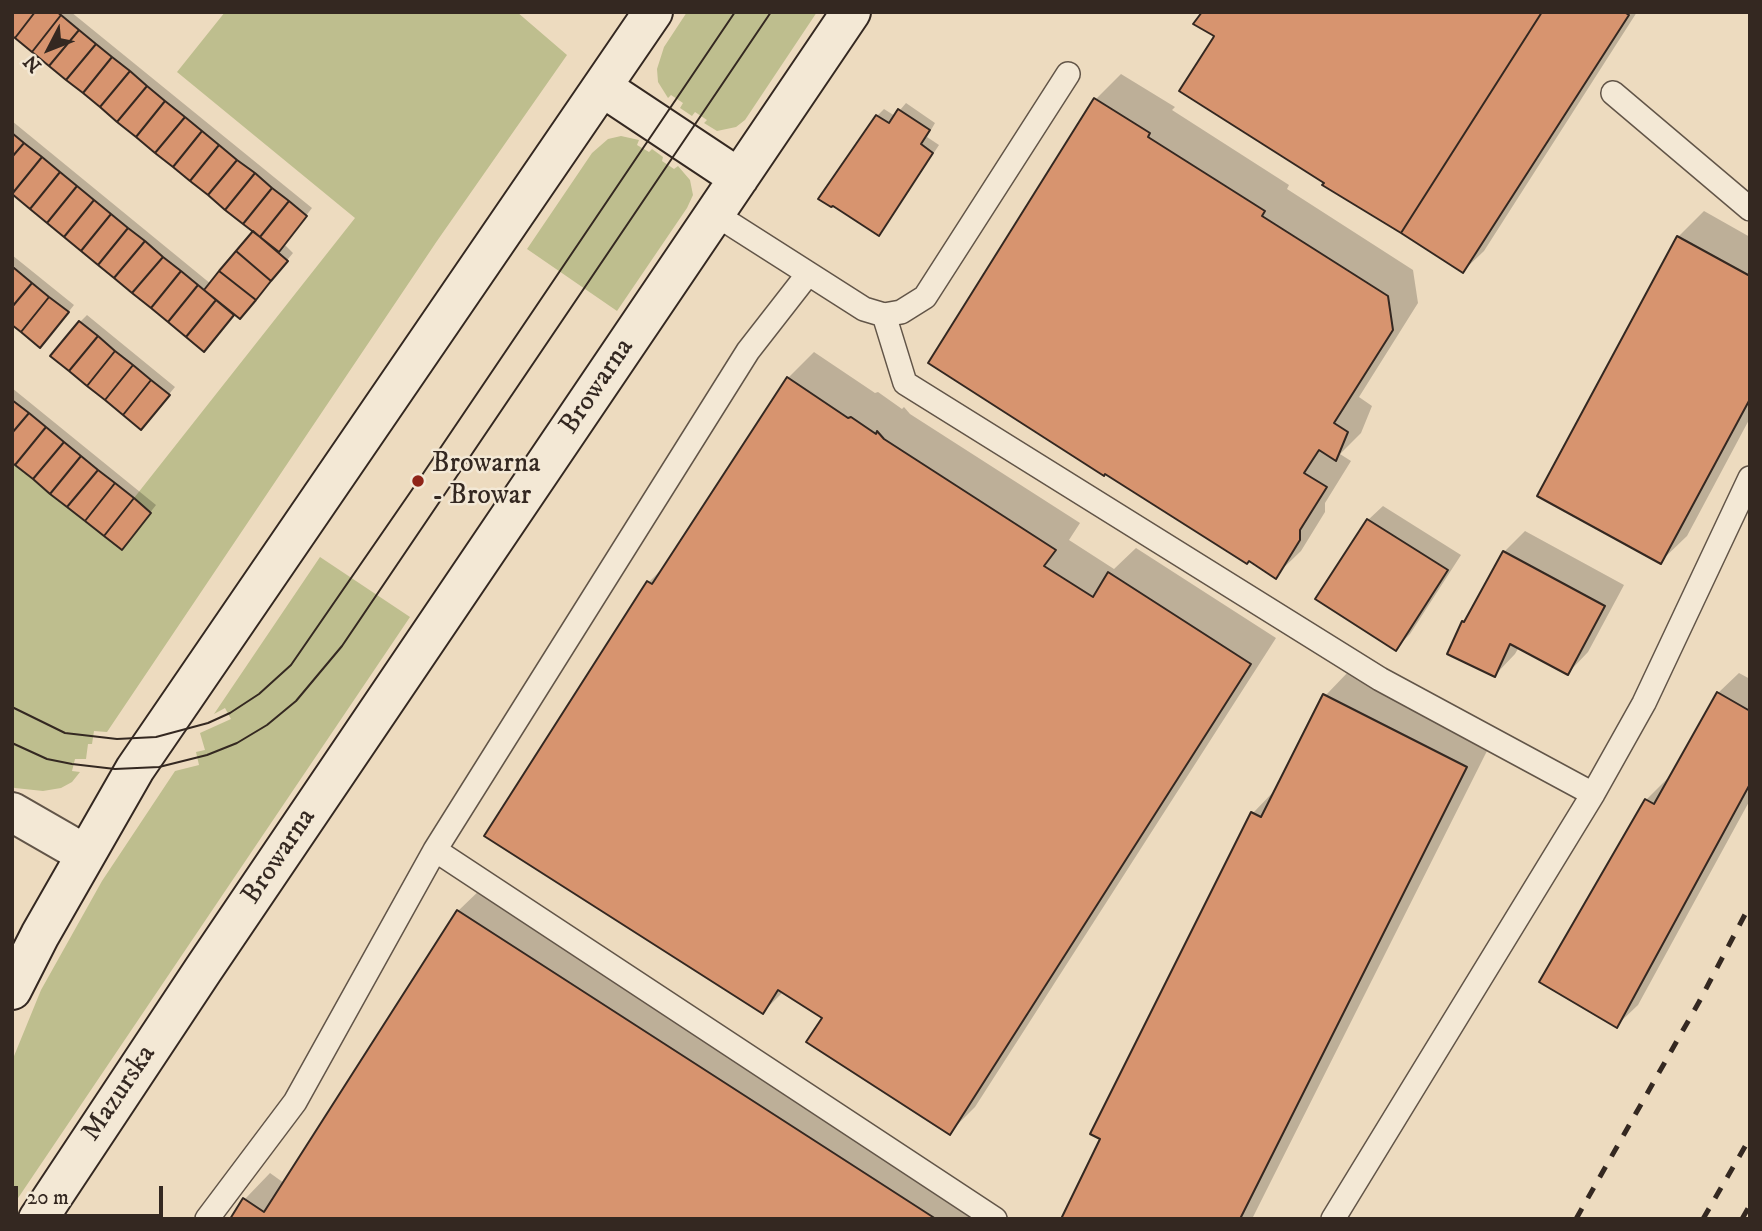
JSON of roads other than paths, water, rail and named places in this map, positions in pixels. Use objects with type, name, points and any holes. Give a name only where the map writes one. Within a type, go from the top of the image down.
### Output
[{"type":"main road","points":[[12,990],[85,854],[149,748],[653,12]]},
{"type":"main road","name":"Browarna","points":[[203,970],[851,12]]},
{"type":"main road","points":[[602,87],[739,178]]},
{"type":"main road","points":[[12,811],[85,854]]},
{"type":"main road","name":"Mazurska","points":[[38,1219],[203,970]]},
{"type":"lane","points":[[715,214],[864,309],[884,315],[901,312],[925,298],[1068,74]]},
{"type":"lane","points":[[1614,93],[1750,209]]},
{"type":"lane","points":[[207,1219],[295,1102],[435,850],[748,351],[808,274]]},
{"type":"lane","points":[[884,315],[905,383],[1380,679],[1592,794]]},
{"type":"lane","points":[[1333,1219],[1592,794],[1644,703],[1750,478]]},
{"type":"lane","points":[[435,850],[995,1219]]},
{"type":"tram line","points":[[12,707],[65,733],[117,739],[156,737],[208,723],[230,713],[259,694],[291,665],[735,12]]},
{"type":"tram line","points":[[12,743],[47,759],[72,764],[115,769],[159,767],[207,755],[237,743],[267,725],[296,701],[342,646],[771,12]]},
{"type":"railway","points":[[1576,1219],[1699,1002],[1750,905]]},
{"type":"railway","points":[[1703,1219],[1750,1138]]},
{"type":"railway","points":[[1742,1219],[1750,1205]]},
{"type":"place","name":"Browarna - Browar","points":[[418,481]]}]
